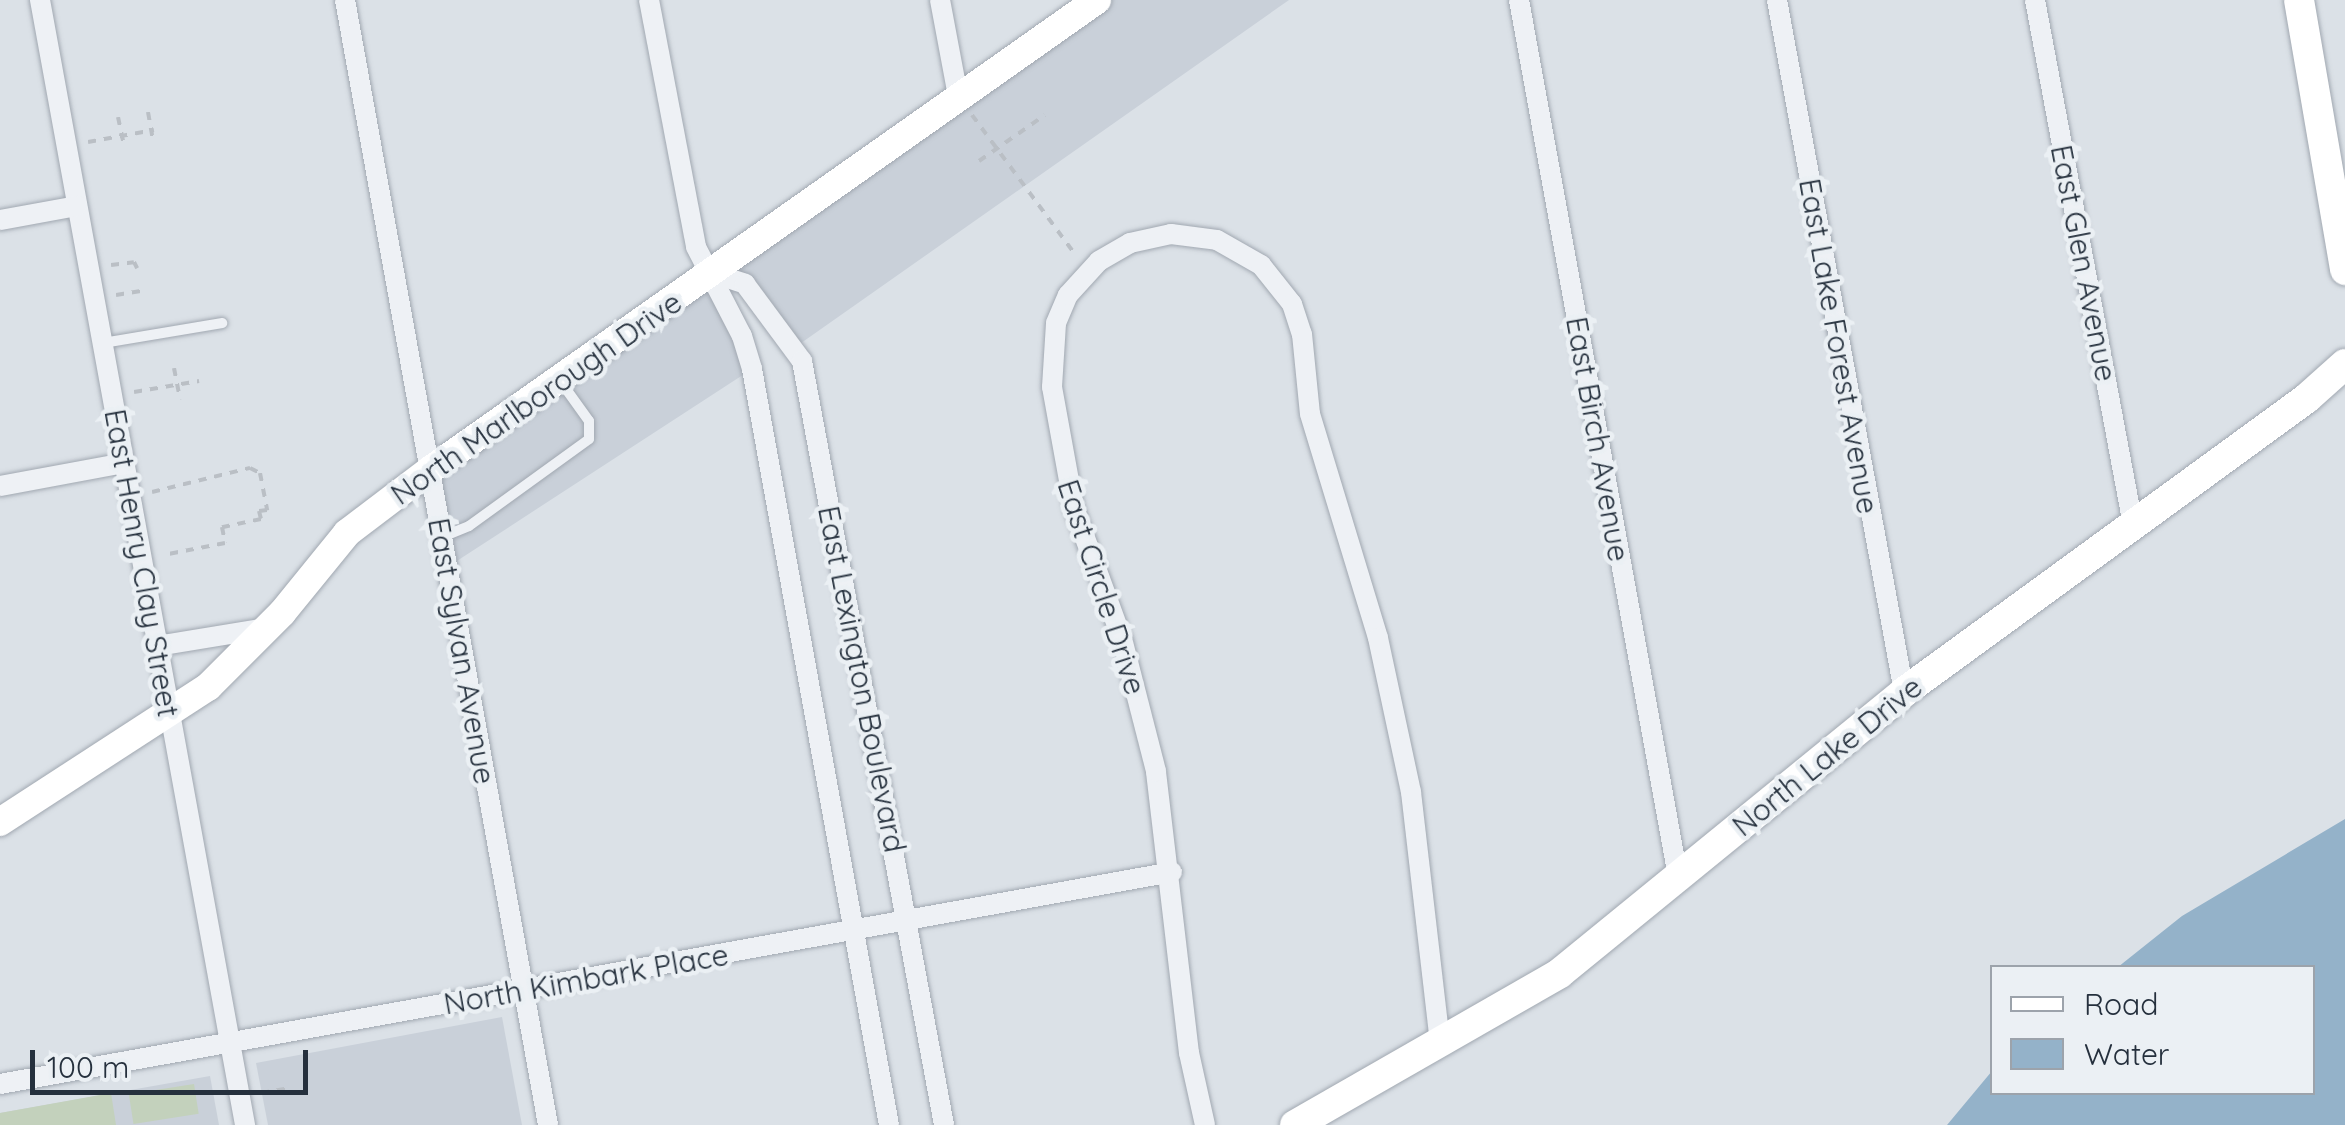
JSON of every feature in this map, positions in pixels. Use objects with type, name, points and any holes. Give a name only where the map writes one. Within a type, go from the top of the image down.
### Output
[{"type":"main road","points":[[2299,0],[2336,154],[2345,270]]},
{"type":"main road","name":"North Lake Drive","points":[[1295,1125],[1560,973],[1904,692],[2345,364]]},
{"type":"street","name":"East Henry Clay Street","points":[[40,0],[245,1125]]},
{"type":"street","name":"East Sylvan Avenue","points":[[345,0],[548,1125]]},
{"type":"street","name":"East Lexington Boulevard","points":[[649,0],[696,247],[712,273],[752,369],[889,1125]]},
{"type":"street","points":[[940,0],[965,106]]},
{"type":"street","name":"North Marlborough Drive","points":[[0,822],[208,687],[267,628],[347,533],[430,470],[712,273],[965,106],[1097,0]]},
{"type":"street","name":"East Birch Avenue","points":[[1518,0],[1678,878]]},
{"type":"street","name":"East Lake Forest Avenue","points":[[1777,0],[1904,692]]},
{"type":"street","name":"East Glen Avenue","points":[[2034,0],[2133,525]]},
{"type":"street","points":[[0,220],[77,206]]},
{"type":"street","name":"East Circle Drive","points":[[1205,1125],[1185,1026],[1172,872],[1132,670],[1074,508],[1056,425],[1051,355],[1056,323],[1088,272],[1130,243],[1171,234],[1216,240],[1260,265],[1292,304],[1302,334],[1310,414],[1378,638],[1411,792],[1440,1043]]},
{"type":"street","name":"East Lexington Boulevard","points":[[712,273],[744,284],[802,360],[944,1125]]},
{"type":"street","points":[[0,486],[124,463]]},
{"type":"street","points":[[157,646],[267,628]]},
{"type":"street","name":"North Kimbark Place","points":[[0,1084],[1172,872]]},
{"type":"lane","points":[[102,343],[222,322]]},
{"type":"lane","points":[[441,538],[469,526],[589,439],[589,421],[560,381]]},
{"type":"path","points":[[965,106],[1074,254]]},
{"type":"path","points":[[148,112],[153,140]]},
{"type":"path","points":[[979,161],[1045,115]]},
{"type":"path","points":[[118,117],[124,146]]},
{"type":"path","points":[[88,142],[153,130]]},
{"type":"path","points":[[111,266],[134,262],[137,268]]},
{"type":"path","points":[[116,295],[141,290]]},
{"type":"path","points":[[174,368],[180,399]]},
{"type":"path","points":[[134,392],[199,381]]},
{"type":"path","points":[[152,492],[250,468],[260,472],[264,491],[267,510],[259,511],[260,520],[222,527],[225,542],[164,555]]},
{"type":"path","points":[[261,1093],[289,1088]]},
{"type":"shaded area","points":[[1097,0],[1289,0],[794,348],[745,284],[713,274],[752,369],[446,568],[430,470]]},
{"type":"shaded area","points":[[502,1017],[522,1125],[268,1125],[256,1063]]},
{"type":"shaded area","points":[[210,1076],[219,1125],[0,1125],[0,1113]]},
{"type":"green space","points":[[194,1084],[199,1114],[134,1124],[129,1094]]},
{"type":"green space","points":[[111,1093],[116,1125],[0,1125],[0,1113]]},
{"type":"water","points":[[2345,819],[2345,1125],[1947,1125],[1990,1073],[1990,1095],[2315,1095],[2315,965],[2121,965],[2182,916]]}]
